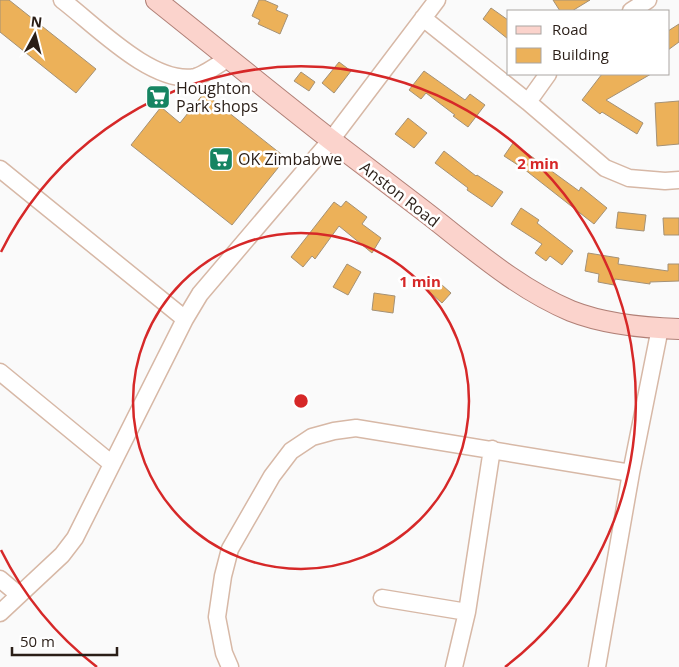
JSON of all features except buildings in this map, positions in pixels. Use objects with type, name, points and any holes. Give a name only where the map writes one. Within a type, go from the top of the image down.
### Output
[{"type":"main road","name":"Anston Road","points":[[156,0],[456,238],[522,286],[546,300],[596,319],[670,329]]},
{"type":"street","points":[[62,0],[120,47],[159,73],[175,77],[196,77],[229,58]]},
{"type":"street","points":[[0,613],[62,555],[75,538],[185,319],[200,294],[331,140],[437,0]]},
{"type":"street","points":[[633,10],[648,0]]},
{"type":"street","points":[[423,18],[528,102],[605,168],[629,178],[665,182],[679,180]]},
{"type":"street","points":[[528,102],[547,75]]},
{"type":"street","points":[[0,169],[185,319]]},
{"type":"street","points":[[597,667],[631,473],[670,329]]},
{"type":"street","points":[[0,372],[112,464]]},
{"type":"street","points":[[230,667],[224,653],[218,617],[223,576],[230,549],[272,476],[291,451],[312,437],[356,428],[631,473]]},
{"type":"street","points":[[454,667],[467,612],[492,449]]},
{"type":"street","points":[[0,579],[19,595]]},
{"type":"street","points":[[382,598],[467,612]]},
{"type":"place","name":"Houghton Park shops","points":[[158,97]]},
{"type":"place","name":"OK Zimbabwe","points":[[221,159]]}]
